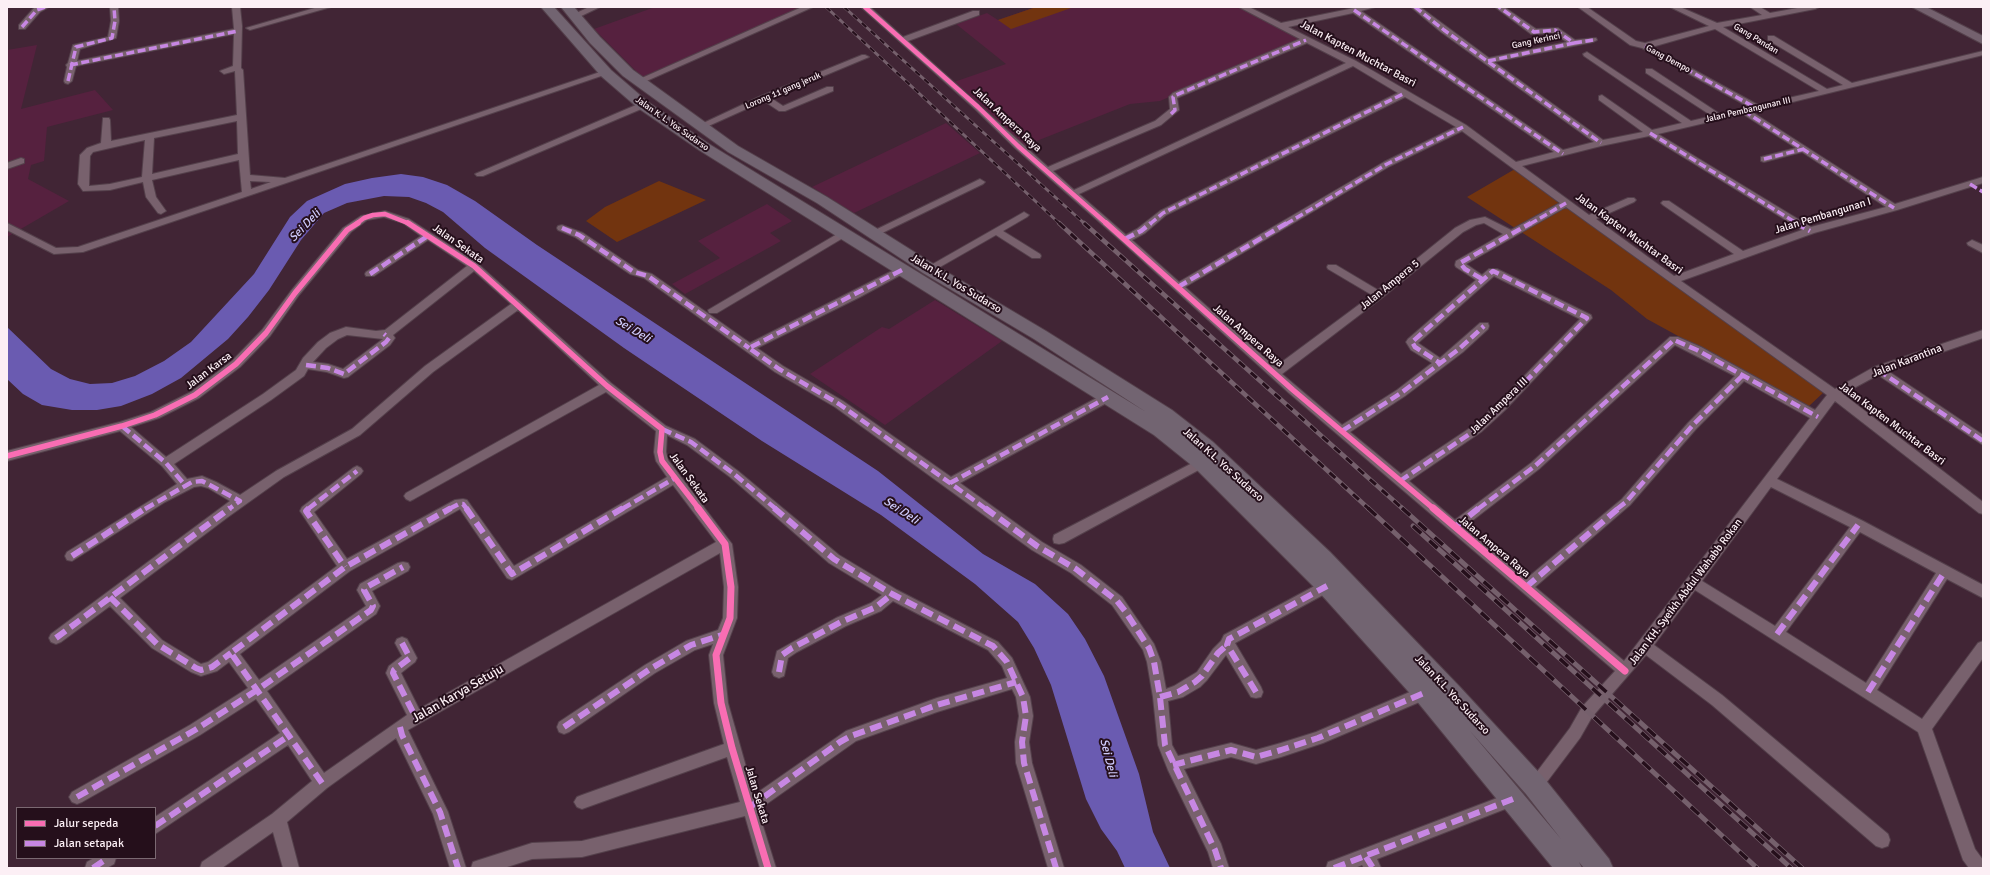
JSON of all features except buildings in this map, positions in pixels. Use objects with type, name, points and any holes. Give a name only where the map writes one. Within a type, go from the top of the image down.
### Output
[{"type":"main road","name":"Jalan K. L. Yos Sudarso","points":[[547,7],[606,73],[643,105],[704,147],[756,178]]},
{"type":"main road","points":[[1918,7],[1983,41]]},
{"type":"main road","points":[[1932,7],[1983,33]]},
{"type":"main road","name":"Jalan K. L. Yos Sudarso","points":[[571,11],[614,60],[638,81],[701,126]]},
{"type":"main road","name":"Jalan K.L. Yos Sudarso","points":[[701,126],[733,148],[822,200],[929,269],[1040,335],[1165,416],[1206,447],[1323,558],[1452,694],[1535,786],[1600,868]]},
{"type":"main road","name":"Jalan K.L. Yos Sudarso","points":[[756,178],[902,270],[1108,396],[1161,430],[1202,463],[1275,533],[1327,586],[1424,693],[1570,868]]},
{"type":"main road","points":[[806,210],[822,200]]},
{"type":"street","points":[[22,27],[37,10],[45,7]]},
{"type":"street","points":[[68,81],[70,65],[76,48],[112,38],[116,21],[114,7]]},
{"type":"street","points":[[224,71],[237,68],[238,31],[236,7]]},
{"type":"street","points":[[250,28],[327,7]]},
{"type":"street","points":[[571,11],[596,7]]},
{"type":"street","points":[[638,81],[810,7]]},
{"type":"street","name":"Jalan Ampera Raya","points":[[866,7],[978,107],[1046,171],[1125,239],[1275,373],[1625,671]]},
{"type":"street","name":"Jalan Kapten Muchtar Basri","points":[[1243,7],[1353,63],[1463,127],[1672,280],[1834,394],[1983,508]]},
{"type":"street","points":[[1280,26],[1371,7]]},
{"type":"street","points":[[1414,7],[1601,143]]},
{"type":"street","name":"Gang Kerinci","points":[[1499,7],[1534,32],[1555,30],[1574,43]]},
{"type":"street","name":"Gang Dempo","points":[[1582,7],[1633,43],[1645,46],[1756,108]]},
{"type":"street","name":"Gang Pandan","points":[[1674,7],[1716,26],[1826,92]]},
{"type":"street","points":[[1754,7],[1769,16]]},
{"type":"street","points":[[1645,46],[1716,26],[1814,7]]},
{"type":"street","points":[[1354,10],[1563,154]]},
{"type":"street","points":[[902,40],[976,13]]},
{"type":"street","points":[[70,65],[238,31]]},
{"type":"street","points":[[1771,38],[1851,86]]},
{"type":"street","points":[[1046,171],[1158,123],[1175,110],[1173,97],[1176,95],[1306,40]]},
{"type":"street","points":[[1574,43],[1593,40]]},
{"type":"street","name":"Gang Kerinci","points":[[1488,61],[1574,43]]},
{"type":"street","name":"Jalan Pembangunan III","points":[[1514,165],[1563,154],[1601,143],[1826,92],[1983,53]]},
{"type":"street","points":[[1587,54],[1688,123]]},
{"type":"street","name":"Lorong 11 gang jeruk","points":[[701,126],[764,98],[865,57]]},
{"type":"street","points":[[1072,194],[1353,63]]},
{"type":"street","points":[[239,70],[243,156],[247,194]]},
{"type":"street","points":[[1649,71],[1720,117]]},
{"type":"street","points":[[7,226],[54,251],[69,252],[79,250],[606,73]]},
{"type":"street","points":[[764,98],[782,109],[830,89]]},
{"type":"street","points":[[1125,239],[1141,231],[1163,213],[1405,93]]},
{"type":"street","points":[[1602,98],[1650,133],[1810,231]]},
{"type":"street","points":[[480,174],[643,105]]},
{"type":"street","points":[[1744,111],[1894,208]]},
{"type":"street","points":[[242,117],[106,145],[90,150],[85,155],[84,187],[86,189],[100,189],[243,156]]},
{"type":"street","points":[[106,120],[106,145]]},
{"type":"street","points":[[1178,287],[1387,164],[1463,127]]},
{"type":"street","points":[[150,136],[147,178],[152,197],[161,211]]},
{"type":"street","points":[[1764,159],[1804,149]]},
{"type":"street","points":[[7,166],[21,161]]},
{"type":"street","points":[[245,178],[290,180]]},
{"type":"street","name":"Jalan Pembangunan I","points":[[1672,280],[1810,231],[1894,208],[1983,180]]},
{"type":"street","points":[[874,233],[980,182]]},
{"type":"street","points":[[1970,184],[1983,192]]},
{"type":"street","points":[[1588,219],[1631,200]]},
{"type":"street","points":[[1440,363],[1415,347],[1412,342],[1482,279],[1465,269],[1460,265],[1460,263],[1566,203]]},
{"type":"street","points":[[1666,203],[1742,255]]},
{"type":"street","name":"Jalan Sekata","points":[[347,230],[364,218],[385,214],[406,220],[474,266],[518,304],[607,386],[662,429],[661,457],[725,544],[731,587],[730,618],[722,635],[715,659],[721,704],[732,748],[768,868]]},
{"type":"street","points":[[929,269],[1024,215]]},
{"type":"street","name":"Jalan Ampera 5","points":[[1275,373],[1379,295],[1459,230],[1473,222],[1485,220],[1510,234]]},
{"type":"street","points":[[562,228],[579,235],[634,272],[648,276],[779,369],[839,404],[1037,546],[1076,569],[1117,601],[1149,648],[1160,697],[1164,746],[1215,850],[1221,868]]},
{"type":"street","name":"Jalan Karsa","points":[[7,456],[122,426],[155,415],[195,395],[236,364],[266,333],[295,293],[347,230]]},
{"type":"street","points":[[996,231],[1036,256]]},
{"type":"street","points":[[713,310],[844,233]]},
{"type":"street","points":[[370,274],[428,235]]},
{"type":"street","points":[[1972,243],[1983,250]]},
{"type":"street","points":[[166,463],[267,397],[300,373],[322,345],[340,333],[354,331],[376,335],[384,334],[474,266]]},
{"type":"street","points":[[1332,267],[1379,295]]},
{"type":"street","points":[[749,348],[856,295],[902,270]]},
{"type":"street","name":"Jalan Ampera III","points":[[1400,481],[1477,429],[1587,318],[1494,271],[1482,279]]},
{"type":"street","points":[[56,638],[240,501],[280,474],[356,432],[429,369],[518,304]]},
{"type":"street","points":[[1342,431],[1401,393],[1484,326]]},
{"type":"street","points":[[306,365],[328,368],[344,374],[386,342],[389,338],[384,334]]},
{"type":"street","name":"Jalan Karantina","points":[[1834,394],[1878,370],[1983,334]]},
{"type":"street","points":[[1455,527],[1535,466],[1674,340],[1697,350],[1818,417]]},
{"type":"street","points":[[1878,370],[1983,441]]},
{"type":"street","points":[[1526,587],[1626,502],[1692,426],[1742,376]]},
{"type":"street","points":[[410,496],[607,386]]},
{"type":"street","name":"Jalan KH. Syeikh Abdul Wahabb Rokan","points":[[1535,786],[1575,733],[1587,712],[1625,671],[1694,583],[1834,394]]},
{"type":"street","points":[[950,483],[1108,396]]},
{"type":"street","points":[[122,426],[158,458],[166,463],[185,485]]},
{"type":"street","points":[[662,429],[672,432],[692,442],[734,474],[834,559],[892,594],[953,624],[993,646],[1007,662],[1025,708],[1022,742],[1024,763],[1056,868]]},
{"type":"street","points":[[1059,539],[1202,463]]},
{"type":"street","points":[[345,567],[306,511],[357,471]]},
{"type":"street","points":[[110,597],[157,644],[201,670],[212,667],[231,654],[345,567],[461,504],[486,535],[510,573],[515,574],[675,478]]},
{"type":"street","points":[[72,556],[185,485],[197,481],[222,489],[240,501]]},
{"type":"street","points":[[1770,481],[1858,525],[1983,592]]},
{"type":"street","points":[[1777,634],[1858,525]]},
{"type":"street","name":"Jalan Karya Setuju","points":[[208,868],[278,819],[322,783],[400,727],[725,544]]},
{"type":"street","points":[[77,798],[194,730],[257,690],[371,610],[373,606],[364,590],[365,588],[403,567]]},
{"type":"street","points":[[1868,692],[1945,571]]},
{"type":"street","points":[[1694,583],[1924,728],[1969,854],[1978,868]]},
{"type":"street","points":[[1160,697],[1178,692],[1195,682],[1202,676],[1218,653],[1235,634],[1327,586]]},
{"type":"street","points":[[779,672],[782,655],[792,648],[841,622],[876,607],[892,594]]},
{"type":"street","points":[[564,727],[650,669],[691,646],[722,635]]},
{"type":"street","points":[[402,643],[410,658],[394,670],[393,673],[416,718]]},
{"type":"street","points":[[1227,644],[1256,692]]},
{"type":"street","points":[[1645,646],[1716,700],[1882,840]]},
{"type":"street","points":[[1924,728],[1983,647]]},
{"type":"street","points":[[231,654],[290,735],[322,783]]},
{"type":"street","points":[[479,868],[532,851],[582,849],[750,807],[840,742],[851,736],[937,705],[1016,682]]},
{"type":"street","points":[[1173,765],[1231,750],[1256,757],[1281,750],[1318,738],[1424,693]]},
{"type":"street","points":[[400,727],[402,735],[440,812],[458,868]]},
{"type":"street","points":[[156,825],[290,735]]},
{"type":"street","points":[[582,802],[732,748]]},
{"type":"street","points":[[1334,868],[1369,862],[1513,799]]},
{"type":"street","points":[[278,819],[291,868]]},
{"type":"street","points":[[94,868],[107,859]]},
{"type":"shaded area","points":[[655,7],[805,7],[642,77],[594,29]]},
{"type":"shaded area","points":[[1036,7],[1241,7],[1304,39],[1160,101],[1130,104],[1024,146],[954,82],[1006,64],[956,24],[987,13],[998,20]]},
{"type":"shaded area","points":[[1036,7],[1074,7],[1011,29],[998,20]]},
{"type":"shaded area","points":[[37,45],[21,109],[95,90],[113,110],[47,127],[44,161],[31,165],[28,179],[69,201],[7,237],[7,50]]},
{"type":"shaded area","points":[[946,123],[980,153],[854,213],[812,187]]},
{"type":"shaded area","points":[[1515,169],[1824,392],[1808,407],[1647,319],[1611,290],[1467,197]]},
{"type":"shaded area","points":[[659,181],[706,200],[617,242],[586,221],[605,207]]},
{"type":"shaded area","points":[[767,204],[792,221],[770,233],[781,241],[685,294],[672,284],[720,258],[698,241]]},
{"type":"shaded area","points":[[935,300],[1002,341],[885,425],[810,374],[882,327],[889,329]]},
{"type":"water","name":"Sei Deli","points":[[401,174],[423,177],[447,185],[475,201],[537,245],[878,471],[983,554],[1035,584],[1068,614],[1085,639],[1104,676],[1139,774],[1153,832],[1170,868],[1125,868],[1117,851],[1101,829],[1086,799],[1051,685],[1034,648],[1018,622],[975,584],[881,515],[762,441],[624,348],[485,248],[443,212],[426,203],[409,197],[384,196],[347,203],[324,213],[301,240],[269,290],[248,317],[228,339],[181,378],[152,394],[121,406],[97,410],[72,410],[42,405],[23,394],[7,379],[7,327],[51,369],[70,379],[90,384],[112,383],[135,376],[164,361],[191,342],[254,274],[290,217],[307,201],[345,184]]},
{"type":"railway","points":[[826,7],[1060,224]]},
{"type":"railway","points":[[844,7],[1085,224]]},
{"type":"railway","points":[[1059,223],[1369,509]]},
{"type":"railway","points":[[1084,223],[1403,509]]},
{"type":"railway","points":[[1368,508],[1757,868]]},
{"type":"railway","points":[[1402,508],[1802,868]]},
{"type":"railway","points":[[1413,526],[1791,868]]},
{"type":"marked path","points":[[22,27],[37,10],[45,7]]},
{"type":"marked path","points":[[68,81],[76,47],[112,38],[115,21],[114,7]]},
{"type":"marked path","points":[[1415,7],[1444,30],[1601,143]]},
{"type":"marked path","points":[[1488,61],[1574,43],[1555,30],[1534,32],[1499,7]]},
{"type":"marked path","points":[[1354,10],[1563,154]]},
{"type":"marked path","points":[[70,65],[238,31]]},
{"type":"marked path","points":[[1171,114],[1175,110],[1173,97],[1176,95],[1306,40]]},
{"type":"marked path","points":[[1574,43],[1593,40]]},
{"type":"marked path","points":[[1645,46],[1756,108]]},
{"type":"marked path","points":[[1125,239],[1141,231],[1163,213],[1405,93]]},
{"type":"marked path","points":[[1744,111],[1894,208]]},
{"type":"marked path","points":[[1178,287],[1387,164],[1463,127]]},
{"type":"marked path","points":[[1650,133],[1810,231]]},
{"type":"marked path","points":[[1764,159],[1804,149]]},
{"type":"marked path","points":[[1970,184],[1983,192]]},
{"type":"marked path","points":[[1482,279],[1465,269],[1460,265],[1460,263],[1566,203]]},
{"type":"marked path","points":[[562,228],[579,235],[634,272],[648,276],[749,348]]},
{"type":"marked path","points":[[370,274],[429,235]]},
{"type":"marked path","points":[[902,270],[856,295],[749,348],[779,369],[839,404],[950,483]]},
{"type":"marked path","points":[[1400,481],[1477,429],[1501,407],[1587,318],[1493,271],[1412,342],[1415,347],[1440,363]]},
{"type":"marked path","points":[[1342,431],[1401,393],[1459,349],[1484,326]]},
{"type":"marked path","points":[[306,365],[328,368],[344,374],[386,342],[389,338],[384,334]]},
{"type":"marked path","points":[[1455,527],[1535,466],[1674,340],[1697,350],[1818,417]]},
{"type":"marked path","points":[[1878,370],[1983,441]]},
{"type":"marked path","points":[[1526,587],[1626,502],[1692,426],[1742,376]]},
{"type":"marked path","points":[[1108,397],[950,483],[1037,546],[1076,569],[1117,601],[1125,611],[1149,648],[1154,662],[1160,697],[1165,745],[1215,850],[1221,868]]},
{"type":"marked path","points":[[122,426],[158,458],[166,463],[185,485]]},
{"type":"marked path","points":[[662,429],[672,432],[691,442],[734,474],[834,559],[892,594],[953,624],[993,646],[1007,662],[1023,697],[1026,716],[1022,742],[1024,763],[1056,868]]},
{"type":"marked path","points":[[345,567],[306,511],[357,471]]},
{"type":"marked path","points":[[322,783],[290,735],[231,653],[345,567],[459,504],[463,504],[512,574],[675,478]]},
{"type":"marked path","points":[[56,638],[240,501],[202,481],[192,482],[161,499],[72,556]]},
{"type":"marked path","points":[[1777,634],[1858,525]]},
{"type":"marked path","points":[[77,797],[195,730],[257,690],[371,610],[373,606],[364,590],[365,588],[403,567]]},
{"type":"marked path","points":[[1868,692],[1945,571]]},
{"type":"marked path","points":[[1256,692],[1227,645],[1229,639],[1327,586]]},
{"type":"marked path","points":[[779,672],[782,655],[792,648],[841,622],[876,607],[892,594]]},
{"type":"marked path","points":[[110,597],[157,644],[196,668],[201,670],[212,667],[231,653]]},
{"type":"marked path","points":[[564,727],[650,669],[691,645],[722,635]]},
{"type":"marked path","points":[[402,643],[410,658],[394,670],[393,673],[416,718]]},
{"type":"marked path","points":[[1160,697],[1178,692],[1195,682],[1202,676],[1218,653],[1227,645]]},
{"type":"marked path","points":[[750,807],[840,742],[851,736],[937,705],[1016,682]]},
{"type":"marked path","points":[[1173,765],[1231,750],[1256,757],[1281,750],[1318,738],[1424,693]]},
{"type":"marked path","points":[[400,727],[402,735],[440,812],[458,868]]},
{"type":"marked path","points":[[156,825],[290,735]]},
{"type":"marked path","points":[[1334,868],[1513,799]]},
{"type":"marked path","points":[[1366,857],[1373,868]]},
{"type":"marked path","points":[[93,868],[106,859]]},
{"type":"cycle path","points":[[865,7],[978,107],[1018,146],[1125,239],[1293,390],[1625,671]]},
{"type":"cycle path","points":[[7,456],[122,426],[155,415],[195,395],[236,364],[266,333],[295,293],[347,230],[364,218],[373,215],[385,214],[406,221],[474,266],[518,304],[607,386],[662,429],[660,452],[662,461],[725,544],[731,587],[730,618],[716,655],[721,703],[732,748],[768,868]]}]
